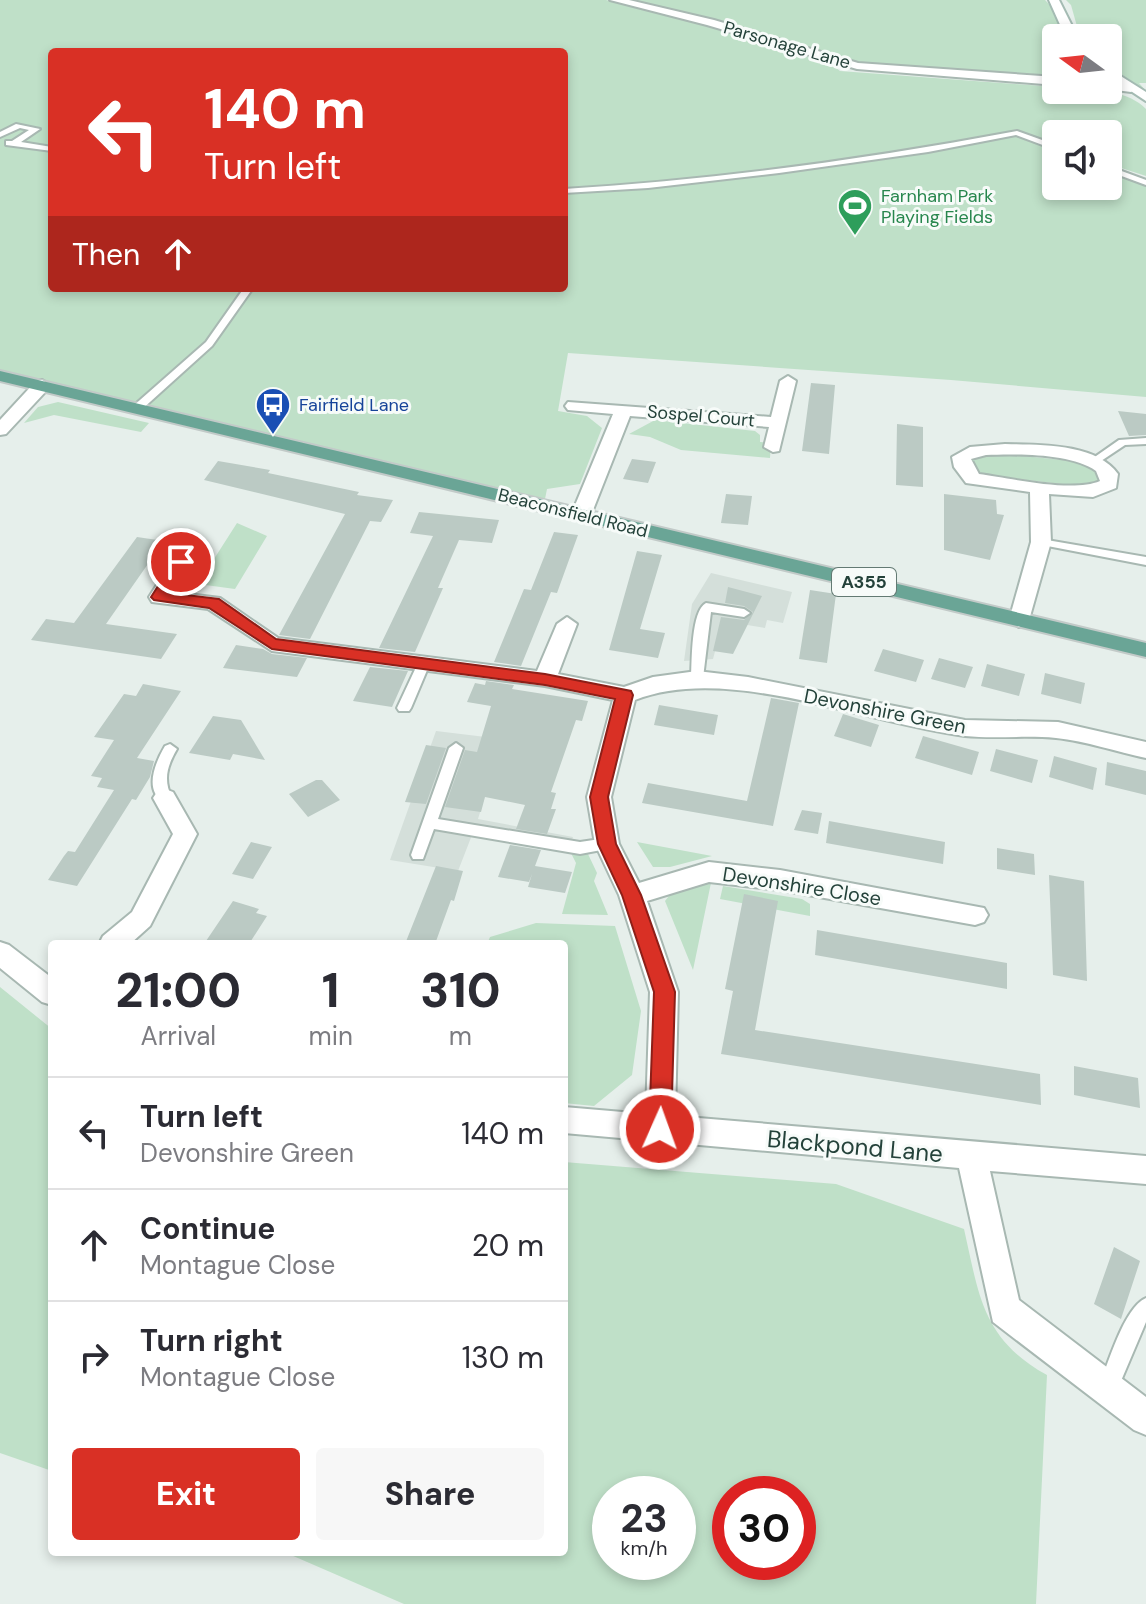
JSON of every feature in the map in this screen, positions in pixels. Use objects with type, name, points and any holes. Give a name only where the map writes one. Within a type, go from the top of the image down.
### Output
[{"type":"main road","name":"Beaconsfield Road","points":[[0,376],[1146,650]]},
{"type":"street","name":"Parsonage Lane","points":[[615,0],[710,22],[857,66],[1042,80]]},
{"type":"street","points":[[1054,0],[1065,24]]},
{"type":"street","points":[[1122,81],[1146,97]]},
{"type":"street","points":[[1122,87],[1131,88]]},
{"type":"street","name":"Sospel Court","points":[[773,447],[788,381]]},
{"type":"street","points":[[0,430],[42,385]]},
{"type":"street","name":"Sospel Court","points":[[574,406],[779,423]]},
{"type":"street","name":"Sospel Court","points":[[581,515],[624,410]]},
{"type":"street","points":[[988,449],[1094,461],[1109,474],[1109,484],[1093,491],[1039,488],[973,479],[963,467],[961,457],[968,451],[988,449]]},
{"type":"street","points":[[1019,620],[1041,542],[1039,488]]},
{"type":"street","name":"Devonshire Green","points":[[181,562],[159,597],[213,603],[272,644],[545,679],[625,695],[653,684],[697,678],[761,687],[965,728],[1058,730],[1146,750]]},
{"type":"street","points":[[545,679],[567,624]]},
{"type":"street","points":[[625,695],[599,797],[607,844],[632,895],[664,992],[660,1129]]},
{"type":"street","points":[[117,940],[141,919],[185,834],[165,798]]},
{"type":"street","name":"Devonshire Close","points":[[632,895],[709,872],[780,880],[975,915]]},
{"type":"street","points":[[0,953],[48,991]]},
{"type":"street","name":"Blackpond Lane","points":[[568,1120],[1146,1170]]},
{"type":"street","points":[[972,1156],[1005,1310],[1146,1418]]},
{"type":"lane","points":[[0,135],[19,126],[36,129],[13,144]]},
{"type":"lane","points":[[568,191],[648,186],[779,171],[928,150],[1017,133],[1042,143]]},
{"type":"lane","points":[[0,142],[48,148]]},
{"type":"lane","points":[[1122,174],[1146,183]]},
{"type":"lane","points":[[136,409],[209,344],[246,292]]},
{"type":"lane","points":[[1094,461],[1123,442],[1146,441]]},
{"type":"lane","points":[[1041,542],[1146,561]]},
{"type":"lane","points":[[697,678],[702,619],[706,607],[744,613]]},
{"type":"lane","points":[[404,708],[424,663]]},
{"type":"lane","points":[[418,855],[456,748]]},
{"type":"lane","points":[[165,798],[158,780],[160,766],[170,749]]},
{"type":"lane","points":[[429,823],[580,848],[607,844]]},
{"type":"lane","points":[[1108,1389],[1136,1319],[1146,1307]]},
{"type":"shaded area","points":[[711,573],[792,592],[783,623],[767,620],[765,628],[723,621],[713,659],[684,661],[692,604]]},
{"type":"shaded area","points":[[436,731],[502,739],[478,819],[573,837],[569,849],[472,835],[458,871],[390,860]]},
{"type":"green space","name":"Farnham Park Playing Fields","points":[[0,0],[606,0],[702,24],[831,64],[840,71],[1042,86],[1042,104],[1122,104],[1122,95],[1146,109],[1146,176],[1122,168],[1122,120],[1042,120],[1042,200],[1122,200],[1122,169],[1146,179],[1146,397],[568,353],[558,411],[587,416],[602,428],[580,484],[547,489],[545,499],[0,371]]},
{"type":"green space","points":[[623,0],[1045,0],[1055,10],[1060,24],[1042,24],[1042,78],[849,62]]},
{"type":"green space","points":[[1066,0],[1146,0],[1146,83],[1139,83],[1146,91],[1122,75],[1122,24],[1076,24],[1071,5]]},
{"type":"green space","points":[[58,402],[149,423],[141,432],[54,415],[24,423],[38,407]]},
{"type":"green space","points":[[655,420],[755,431],[760,435],[760,442],[771,443],[770,458],[681,450],[650,437],[629,434]]},
{"type":"green space","points":[[984,452],[1082,462],[1095,466],[1102,480],[1087,487],[984,475],[970,465],[971,455]]},
{"type":"green space","points":[[237,523],[267,536],[235,589],[198,584]]},
{"type":"green space","points":[[637,842],[712,856],[670,867],[653,867]]},
{"type":"green space","points":[[569,849],[588,854],[597,873],[594,881],[608,915],[562,914],[576,863]]},
{"type":"green space","points":[[712,878],[693,970],[665,901],[675,888]]},
{"type":"green space","points":[[723,886],[802,899],[810,904],[810,916],[720,899]]},
{"type":"green space","points":[[536,923],[615,926],[641,1011],[632,1075],[594,1106],[568,1103],[568,940],[489,940]]},
{"type":"green space","points":[[0,987],[48,1026],[48,1470],[0,1453]]},
{"type":"green space","points":[[568,1162],[836,1184],[964,1229],[980,1295],[996,1330],[1025,1361],[1047,1375],[1036,1604],[404,1604],[293,1556],[568,1556]]},
{"type":"building","points":[[811,383],[835,385],[829,454],[802,451]]},
{"type":"building","points":[[1118,411],[1146,414],[1146,435],[1129,436]]},
{"type":"building","points":[[897,424],[923,427],[923,487],[896,485]]},
{"type":"building","points":[[632,459],[656,462],[648,483],[623,479]]},
{"type":"building","points":[[218,461],[270,470],[268,473],[359,492],[357,495],[393,500],[381,522],[370,521],[310,639],[279,635],[345,514],[204,480]]},
{"type":"building","points":[[726,494],[752,496],[748,525],[721,523]]},
{"type":"building","points":[[944,494],[996,500],[997,514],[1004,515],[990,560],[944,550]]},
{"type":"building","points":[[419,512],[499,520],[492,543],[459,540],[438,588],[443,588],[415,652],[379,648],[433,536],[410,533]]},
{"type":"building","points":[[554,532],[578,535],[557,593],[551,592],[521,666],[494,662],[524,589],[531,590]]},
{"type":"building","points":[[137,537],[164,541],[106,624],[177,634],[161,659],[31,640],[46,619],[74,623]]},
{"type":"building","points":[[637,551],[662,555],[640,629],[665,633],[658,658],[609,650]]},
{"type":"building","points":[[728,587],[762,596],[733,654],[713,651],[721,617],[744,620],[753,612],[744,606],[725,603]]},
{"type":"building","points":[[810,590],[836,594],[827,663],[799,659]]},
{"type":"building","points":[[236,645],[307,658],[297,677],[223,668]]},
{"type":"building","points":[[883,649],[924,660],[916,682],[874,671]]},
{"type":"building","points":[[939,658],[973,667],[965,688],[931,679]]},
{"type":"building","points":[[987,664],[1025,674],[1019,696],[981,686]]},
{"type":"building","points":[[370,667],[408,671],[392,707],[353,701]]},
{"type":"building","points":[[1045,673],[1085,683],[1081,704],[1041,694]]},
{"type":"building","points":[[486,681],[514,685],[512,689],[588,701],[582,721],[576,720],[551,792],[556,793],[551,809],[556,809],[547,834],[516,829],[525,805],[485,797],[481,812],[445,807],[465,750],[477,752],[491,706],[467,702],[475,683],[485,685]]},
{"type":"building","points":[[143,684],[181,691],[137,758],[154,761],[150,777],[136,800],[132,799],[77,886],[48,880],[68,851],[75,852],[114,790],[97,787],[102,778],[91,776],[114,740],[94,737],[124,694],[136,696]]},
{"type":"building","points":[[771,698],[799,703],[773,826],[642,803],[648,783],[747,801]]},
{"type":"building","points":[[659,705],[718,715],[714,735],[654,725]]},
{"type":"building","points":[[843,714],[879,725],[871,747],[834,736]]},
{"type":"building","points":[[213,716],[241,720],[265,760],[233,754],[230,760],[189,753]]},
{"type":"building","points":[[923,736],[979,752],[972,775],[915,758]]},
{"type":"building","points":[[426,745],[446,748],[426,804],[405,802]]},
{"type":"building","points":[[996,749],[1038,760],[1032,783],[990,771]]},
{"type":"building","points":[[1054,756],[1097,768],[1093,790],[1049,777]]},
{"type":"building","points":[[1107,762],[1146,771],[1146,795],[1105,785]]},
{"type":"building","points":[[322,780],[340,800],[308,817],[289,794]]},
{"type":"building","points":[[802,810],[822,813],[818,834],[794,830]]},
{"type":"building","points":[[829,821],[945,842],[943,864],[826,843]]},
{"type":"building","points":[[251,842],[272,847],[253,879],[232,874]]},
{"type":"building","points":[[510,845],[541,850],[535,866],[572,872],[565,893],[528,887],[532,874],[529,882],[498,877]]},
{"type":"building","points":[[997,848],[1034,854],[1035,875],[997,869]]},
{"type":"building","points":[[436,866],[463,871],[436,940],[407,940]]},
{"type":"building","points":[[1049,875],[1084,881],[1087,981],[1053,975]]},
{"type":"building","points":[[744,894],[778,901],[755,1030],[1040,1074],[1041,1105],[721,1054],[733,991],[725,989]]},
{"type":"building","points":[[233,901],[259,909],[256,913],[267,916],[252,940],[207,940]]},
{"type":"building","points":[[817,930],[1007,963],[1007,989],[815,955]]},
{"type":"building","points":[[1074,1066],[1138,1078],[1140,1108],[1074,1095]]},
{"type":"building","points":[[1114,1247],[1140,1261],[1121,1319],[1094,1304]]},
{"type":"place","name":"Farnham Park Playing Fields","points":[[855,237]]},
{"type":"place","name":"Fairfield Lane","points":[[273,436]]},
{"type":"route","points":[[181,562],[159,597],[213,603],[272,644],[545,679],[625,695],[599,797],[607,844],[632,895],[664,992],[660,1129]]}]
